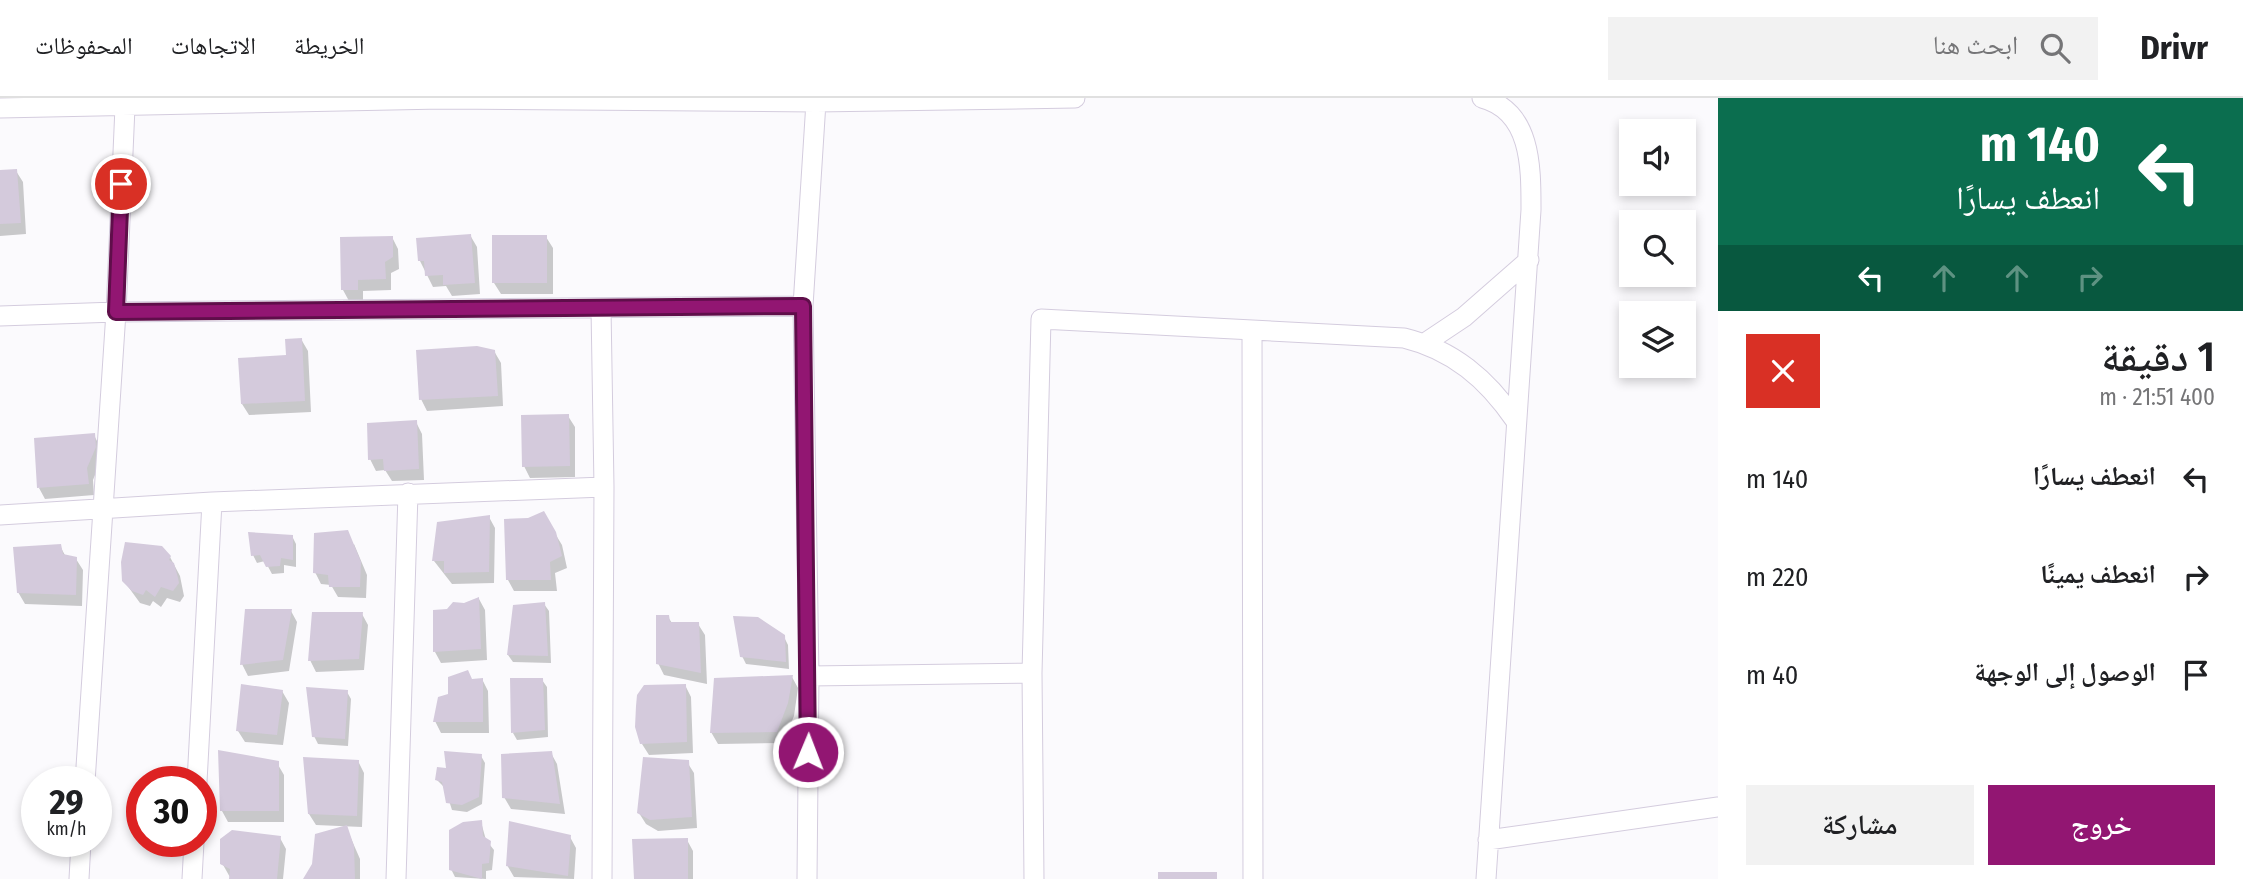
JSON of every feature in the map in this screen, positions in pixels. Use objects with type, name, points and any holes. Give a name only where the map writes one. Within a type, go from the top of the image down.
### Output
[{"type":"street","points":[[0,108],[43,103],[125,107],[442,98],[816,102],[1075,98]]},
{"type":"street","points":[[1482,98],[1502,107],[1513,117],[1528,149],[1531,210],[1486,879]]},
{"type":"street","points":[[807,879],[809,676],[803,306],[816,102]]},
{"type":"street","points":[[86,766],[116,312],[125,107]]},
{"type":"street","points":[[1425,343],[1474,309],[1529,260]]},
{"type":"street","points":[[0,316],[116,312],[803,306]]},
{"type":"street","points":[[601,308],[604,487],[602,879]]},
{"type":"street","points":[[1034,879],[1032,673],[1041,319],[1386,336],[1425,343],[1446,352],[1477,375],[1490,387],[1515,420]]},
{"type":"street","points":[[1252,330],[1253,879]]},
{"type":"street","points":[[0,515],[103,511],[212,502],[604,487]]},
{"type":"street","points":[[396,879],[408,493]]},
{"type":"street","points":[[198,766],[212,502]]},
{"type":"street","points":[[809,676],[1032,673]]},
{"type":"street","points":[[1488,840],[1718,807]]},
{"type":"street","points":[[79,879],[80,857]]},
{"type":"street","points":[[192,879],[193,857]]},
{"type":"building","points":[[17,169],[21,223],[0,224],[0,170]]},
{"type":"building","points":[[471,234],[475,283],[443,285],[443,275],[425,276],[424,261],[418,261],[416,238]]},
{"type":"building","points":[[492,235],[547,235],[547,283],[492,283]]},
{"type":"building","points":[[393,236],[393,257],[385,262],[386,279],[358,280],[358,290],[341,290],[340,237]]},
{"type":"building","points":[[302,338],[305,401],[241,404],[238,358],[286,355],[285,339]]},
{"type":"building","points":[[477,346],[495,350],[498,396],[419,400],[416,350]]},
{"type":"building","points":[[569,414],[570,466],[522,467],[521,415]]},
{"type":"building","points":[[417,420],[419,469],[384,471],[383,459],[368,460],[367,423]]},
{"type":"building","points":[[95,433],[96,447],[87,468],[89,484],[37,488],[34,438]]},
{"type":"building","points":[[544,511],[556,532],[562,556],[550,562],[551,580],[506,580],[504,519],[528,518]]},
{"type":"building","points":[[490,515],[489,572],[444,573],[444,561],[432,561],[437,522]]},
{"type":"building","points":[[348,530],[361,562],[360,587],[329,587],[328,575],[313,573],[314,533]]},
{"type":"building","points":[[248,532],[293,535],[293,560],[281,558],[280,566],[266,567],[260,555],[251,556]]},
{"type":"building","points":[[125,542],[162,546],[171,556],[169,560],[174,563],[178,578],[179,583],[173,591],[161,587],[155,597],[146,590],[143,595],[132,591],[122,581],[121,562]]},
{"type":"building","points":[[61,544],[63,554],[77,557],[76,595],[17,593],[13,547]]},
{"type":"building","points":[[479,597],[481,649],[433,652],[433,610],[447,609],[453,602],[464,603]]},
{"type":"building","points":[[545,602],[548,656],[507,655],[513,605]]},
{"type":"building","points":[[245,609],[292,609],[283,660],[240,665]]},
{"type":"building","points":[[312,612],[363,612],[359,659],[308,661]]},
{"type":"building","points":[[656,615],[669,615],[670,622],[699,622],[701,673],[656,664]]},
{"type":"building","points":[[733,616],[758,617],[785,635],[786,662],[740,657]]},
{"type":"building","points":[[468,670],[472,679],[483,678],[483,722],[433,722],[438,697],[448,694],[448,677]]},
{"type":"building","points":[[793,675],[788,703],[777,732],[710,733],[714,678]]},
{"type":"building","points":[[510,678],[543,678],[545,730],[511,733]]},
{"type":"building","points":[[241,684],[283,690],[277,735],[236,731]]},
{"type":"building","points":[[686,684],[687,742],[640,744],[635,727],[636,706],[637,695],[644,685]]},
{"type":"building","points":[[306,687],[348,690],[345,739],[312,737]]},
{"type":"building","points":[[218,750],[279,761],[279,811],[220,811]]},
{"type":"building","points":[[444,751],[482,754],[479,797],[462,805],[446,803],[442,782],[435,780],[437,767],[446,768]]},
{"type":"building","points":[[552,751],[560,804],[502,798],[501,754]]},
{"type":"building","points":[[303,757],[359,760],[357,816],[308,814]]},
{"type":"building","points":[[643,757],[689,760],[692,817],[650,820],[637,813]]},
{"type":"building","points":[[482,820],[483,836],[491,841],[489,863],[482,864],[482,879],[449,870],[449,830],[463,822]]},
{"type":"building","points":[[509,821],[571,835],[568,876],[506,866]]},
{"type":"building","points":[[347,825],[354,846],[355,879],[303,879],[312,864],[315,834]]},
{"type":"building","points":[[232,830],[281,836],[277,879],[229,879],[230,869],[220,864],[220,839]]},
{"type":"building","points":[[688,838],[688,879],[634,879],[632,839]]},
{"type":"building","points":[[1158,872],[1217,872],[1217,879],[1158,879]]},
{"type":"route","points":[[121,184],[116,312],[803,306],[808,752]]}]
